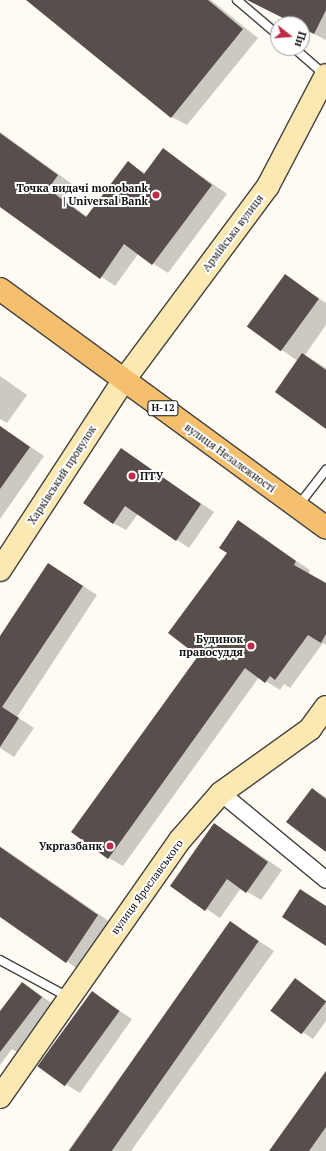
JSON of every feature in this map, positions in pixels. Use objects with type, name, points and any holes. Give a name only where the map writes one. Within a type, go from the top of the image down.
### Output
[{"type":"main road","name":"вулиця Незалежності","points":[[0,289],[326,528]]},
{"type":"street","name":"Армійська вулиця","points":[[124,380],[268,186],[326,75]]},
{"type":"street","name":"Харківський провулок","points":[[0,570],[124,380]]},
{"type":"street","name":"вулиця Ярославського","points":[[0,1096],[180,840],[221,794],[310,729],[326,707]]},
{"type":"street","points":[[221,794],[326,880]]},
{"type":"lane","points":[[237,0],[270,28]]},
{"type":"lane","points":[[303,56],[326,75]]},
{"type":"lane","points":[[297,507],[326,470]]},
{"type":"lane","points":[[0,960],[69,997]]},
{"type":"building","points":[[26,0],[208,0],[243,29],[171,118]]},
{"type":"building","points":[[247,0],[326,0],[326,10],[314,34],[310,32],[310,16],[279,16]]},
{"type":"building","points":[[0,133],[58,175],[48,189],[86,217],[128,161],[144,174],[163,148],[212,185],[152,265],[124,244],[100,279],[0,207]]},
{"type":"building","points":[[285,274],[319,299],[281,351],[247,327]]},
{"type":"building","points":[[302,353],[326,370],[326,429],[275,392]]},
{"type":"building","points":[[0,426],[30,447],[0,489]]},
{"type":"building","name":"ПТУ","points":[[121,448],[201,504],[176,541],[125,506],[113,524],[83,503]]},
{"type":"building","points":[[238,520],[296,561],[294,565],[326,583],[326,634],[321,643],[308,635],[275,680],[270,676],[265,683],[245,668],[108,859],[71,832],[198,656],[168,633],[227,553],[219,548]]},
{"type":"building","points":[[48,563],[83,586],[2,707],[19,718],[0,747],[0,636]]},
{"type":"building","points":[[312,788],[326,799],[326,852],[286,822]]},
{"type":"building","points":[[214,823],[268,862],[246,893],[227,879],[205,911],[170,886]]},
{"type":"building","points":[[0,847],[98,915],[66,963],[0,917]]},
{"type":"building","points":[[300,889],[326,906],[326,946],[282,917]]},
{"type":"building","points":[[230,921],[259,941],[112,1151],[69,1151]]},
{"type":"building","points":[[295,978],[326,1001],[301,1034],[270,1011]]},
{"type":"building","points":[[22,982],[42,997],[0,1052],[0,1011]]},
{"type":"building","points":[[92,991],[120,1011],[65,1086],[37,1066]]},
{"type":"building","points":[[326,1071],[326,1127],[309,1151],[269,1151]]},
{"type":"place","name":"Точка видачі monobank | Universal Bank","points":[[156,195]]},
{"type":"place","name":"ПТУ","points":[[132,476]]},
{"type":"place","name":"Будинок правосуддя","points":[[251,646]]},
{"type":"place","name":"Укргазбанк","points":[[110,846]]}]
